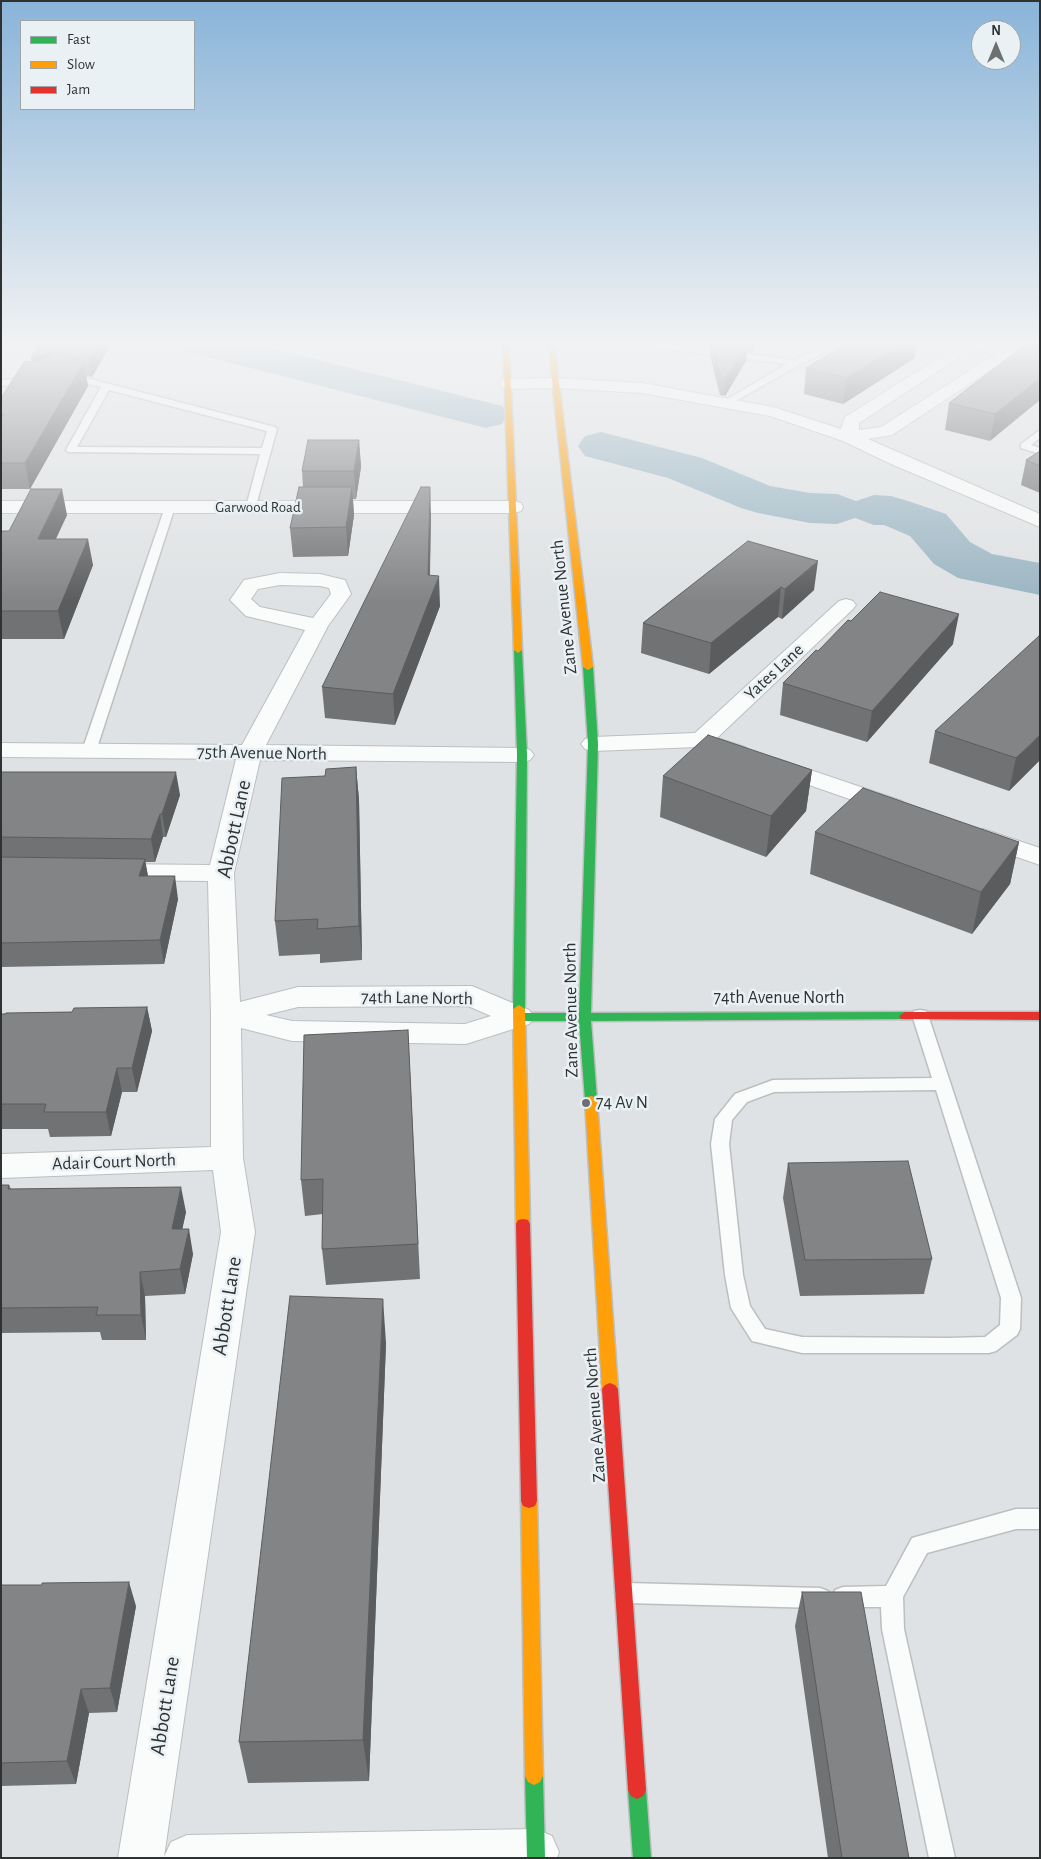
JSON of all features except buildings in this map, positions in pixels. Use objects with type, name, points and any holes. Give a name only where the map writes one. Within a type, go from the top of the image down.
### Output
[{"type":"street","points":[[187,1858],[536,1855],[519,1017],[522,755],[510,429]]},
{"type":"street","name":"Zane Avenue North","points":[[562,429],[587,645],[593,744],[585,1016],[642,1858]]},
{"type":"street","points":[[824,429],[848,437],[1040,521]]},
{"type":"street","points":[[848,437],[850,429]]},
{"type":"street","points":[[848,437],[886,431],[890,429]]},
{"type":"street","name":"Garwood Road","points":[[1,506],[514,507]]},
{"type":"street","name":"Yates Lane","points":[[701,740],[846,605]]},
{"type":"street","name":"Abbott Lane","points":[[141,1858],[238,1232],[227,1158],[226,1014],[221,873],[250,752],[318,626]]},
{"type":"street","points":[[593,744],[701,740],[918,814]]},
{"type":"street","name":"75th Avenue North","points":[[1,750],[522,755]]},
{"type":"street","points":[[964,831],[1040,857]]},
{"type":"street","points":[[91,872],[221,873]]},
{"type":"street","name":"74th Lane North","points":[[226,1014],[298,997],[472,996],[519,1017]]},
{"type":"street","name":"74th Lane North","points":[[226,1014],[292,1030],[466,1034],[519,1017]]},
{"type":"street","name":"74th Avenue North","points":[[519,1017],[1040,1016]]},
{"type":"street","name":"Adair Court North","points":[[1,1166],[227,1158]]},
{"type":"lane","points":[[83,429],[71,450],[266,451]]},
{"type":"lane","points":[[251,507],[271,429]]},
{"type":"lane","points":[[1040,433],[1024,446],[1040,451]]},
{"type":"lane","points":[[89,751],[170,507]]},
{"type":"lane","points":[[920,1016],[1012,1298],[1010,1329],[988,1345],[948,1346],[802,1345],[759,1335],[741,1308],[734,1275],[720,1144],[724,1119],[741,1098],[773,1086],[942,1084]]},
{"type":"lane","points":[[942,1858],[893,1629],[892,1596],[920,1545],[1016,1519],[1040,1519]]},
{"type":"lane","points":[[624,1593],[809,1598],[892,1596]]},
{"type":"waterway","points":[[601,446],[685,468],[758,498],[810,508],[837,509]]},
{"type":"waterway","points":[[874,510],[891,511],[928,525],[952,553],[977,567],[1040,579]]},
{"type":"traffic: fast","points":[[518,650],[522,755],[519,1009]]},
{"type":"traffic: fast","points":[[588,667],[593,744],[585,1015],[591,1100]]},
{"type":"traffic: fast","points":[[519,1017],[905,1016]]},
{"type":"traffic: fast","points":[[534,1776],[536,1858]]},
{"type":"traffic: fast","points":[[637,1790],[642,1858]]},
{"type":"traffic: slow","points":[[509,429],[518,650]]},
{"type":"traffic: slow","points":[[561,429],[588,667]]},
{"type":"traffic: slow","points":[[519,1009],[523,1224]]},
{"type":"traffic: slow","points":[[591,1100],[610,1389]]},
{"type":"traffic: slow","points":[[529,1501],[534,1776]]},
{"type":"traffic: jam","points":[[905,1016],[1040,1016]]},
{"type":"traffic: jam","points":[[523,1224],[529,1501]]},
{"type":"traffic: jam","points":[[610,1389],[637,1790]]},
{"type":"place","name":"74 Av N","points":[[586,1103]]}]
